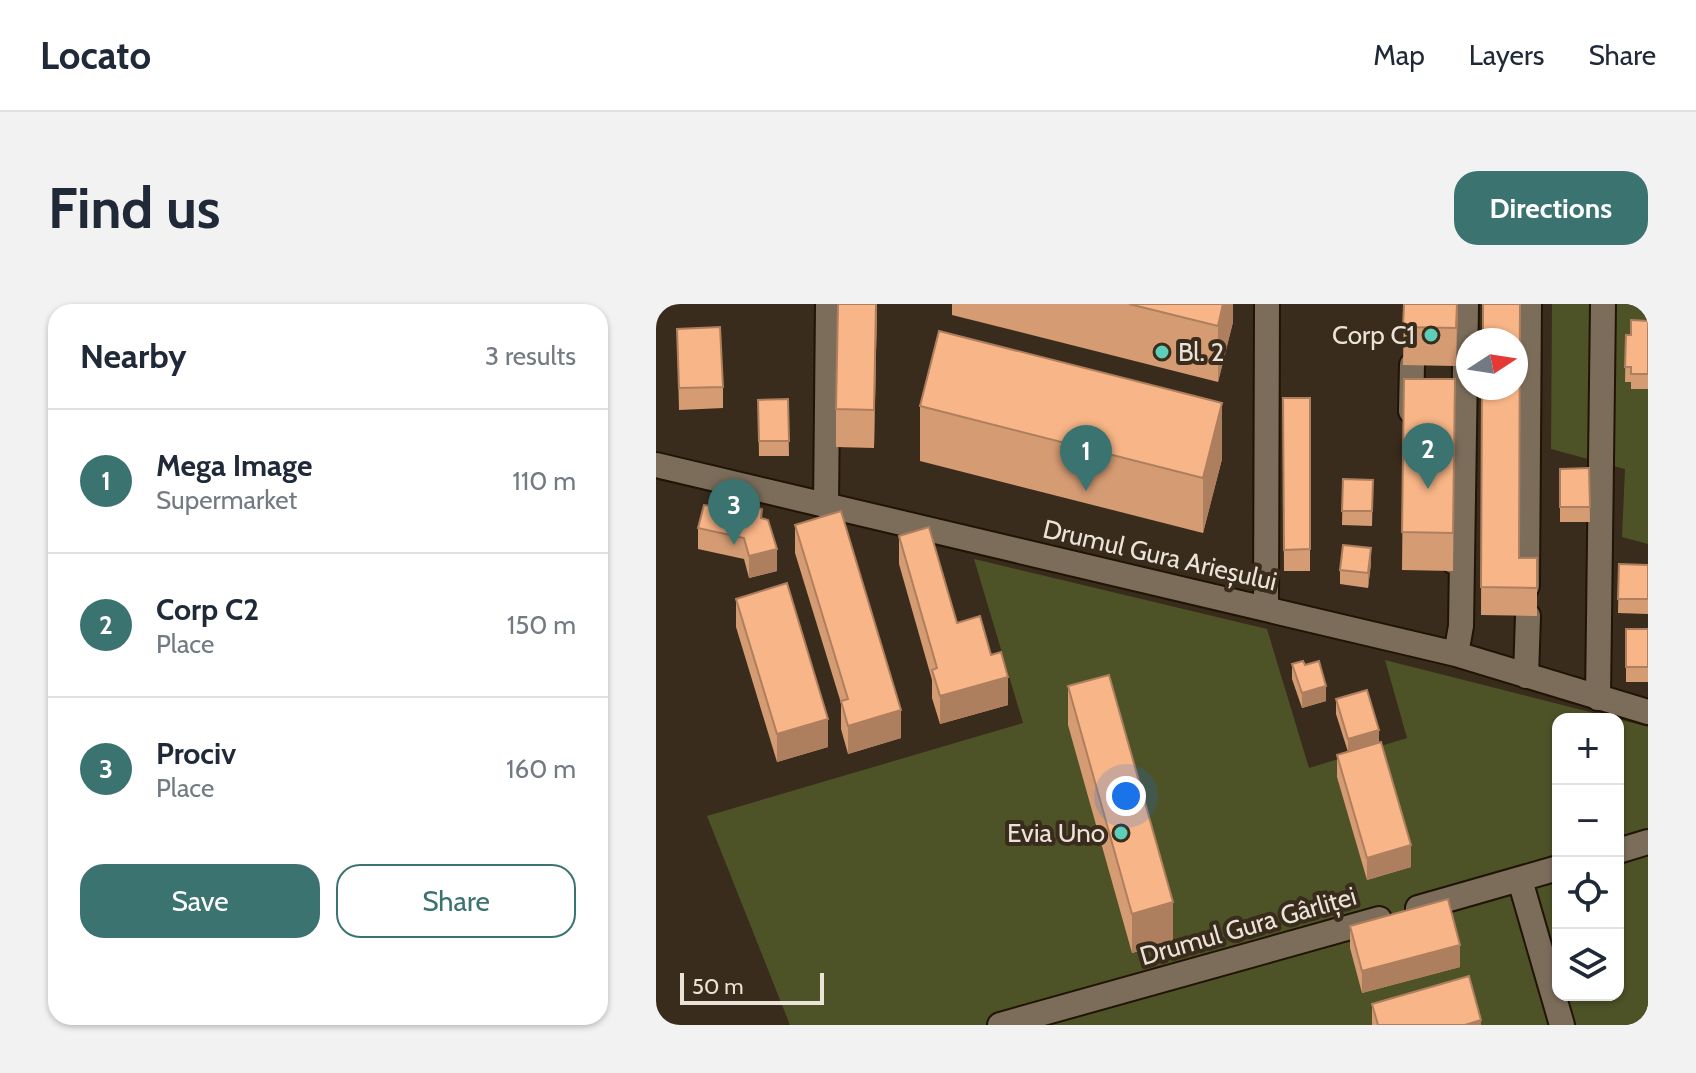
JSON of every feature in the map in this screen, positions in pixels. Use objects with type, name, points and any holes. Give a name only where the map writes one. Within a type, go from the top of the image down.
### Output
[{"type":"street","points":[[826,506],[828,304]]},
{"type":"street","points":[[1266,608],[1267,304]]},
{"type":"street","points":[[1466,304],[1466,328]]},
{"type":"street","points":[[1527,586],[1529,304]]},
{"type":"street","points":[[1598,698],[1603,304]]},
{"type":"street","points":[[1411,417],[1412,376],[1456,388]]},
{"type":"street","points":[[1456,654],[1461,626],[1457,561],[1465,400]]},
{"type":"street","name":"Drumul Gura Arieșului","points":[[656,465],[1456,654],[1648,712]]},
{"type":"street","points":[[1526,676],[1528,616]]},
{"type":"street","points":[[1624,849],[1648,842]]},
{"type":"street","name":"Drumul Gura Gârliței","points":[[1000,1025],[1552,870]]},
{"type":"street","points":[[1520,880],[1562,1025]]},
{"type":"green space","points":[[1552,304],[1648,304],[1648,544],[1622,537],[1625,469],[1551,449]]},
{"type":"green space","points":[[974,559],[1267,629],[1309,768],[1407,738],[1385,660],[1593,713],[1552,713],[1552,1001],[1624,1001],[1624,721],[1648,727],[1648,1025],[790,1025],[707,816],[1023,723]]},
{"type":"building","points":[[838,304],[876,304],[874,410],[836,409]]},
{"type":"building","points":[[1129,304],[1223,304],[1218,326]]},
{"type":"building","points":[[1404,304],[1457,304],[1456,328],[1403,327]]},
{"type":"building","points":[[1483,304],[1520,304],[1520,328],[1483,328]]},
{"type":"building","points":[[1631,320],[1648,321],[1648,374],[1631,374],[1631,367],[1625,367],[1626,335],[1631,335]]},
{"type":"building","points":[[720,327],[723,387],[679,388],[677,329]]},
{"type":"building","points":[[939,331],[1222,403],[1203,478],[920,406]]},
{"type":"building","points":[[1404,379],[1455,379],[1453,533],[1402,532]]},
{"type":"building","points":[[1283,398],[1310,398],[1310,549],[1284,550]]},
{"type":"building","points":[[788,399],[789,441],[759,441],[758,400]]},
{"type":"building","points":[[1482,400],[1520,400],[1519,558],[1537,558],[1537,588],[1481,587]]},
{"type":"building","points":[[1589,468],[1590,507],[1560,507],[1560,469]]},
{"type":"building","points":[[1343,479],[1373,480],[1372,511],[1342,511]]},
{"type":"building","points":[[716,490],[725,493],[724,500],[762,509],[761,518],[768,520],[777,549],[749,556],[744,538],[698,528],[704,505],[712,506]]},
{"type":"building","points":[[841,511],[901,710],[848,726],[841,701],[848,699],[795,525]]},
{"type":"building","points":[[929,527],[957,623],[980,616],[991,655],[1001,652],[1008,677],[940,696],[932,670],[937,668],[899,536]]},
{"type":"building","points":[[1343,545],[1371,548],[1368,573],[1340,570]]},
{"type":"building","points":[[1619,564],[1648,565],[1648,599],[1618,599]]},
{"type":"building","points":[[787,583],[828,719],[777,734],[736,599]]},
{"type":"building","points":[[1626,629],[1648,629],[1648,667],[1626,667]]},
{"type":"building","points":[[1303,661],[1305,665],[1319,661],[1326,686],[1302,693],[1292,664]]},
{"type":"building","name":"Evia Uno","points":[[1109,675],[1173,902],[1132,914],[1068,686]]},
{"type":"building","points":[[1367,690],[1379,730],[1348,739],[1336,699]]},
{"type":"building","points":[[1381,742],[1411,845],[1367,858],[1337,755]]},
{"type":"building","points":[[1448,899],[1460,945],[1362,971],[1350,926]]},
{"type":"building","points":[[1469,976],[1481,1020],[1465,1025],[1378,1025],[1372,1004]]},
{"type":"place","name":"Corp C1","points":[[1431,335]]},
{"type":"place","name":"Bl. 2","points":[[1162,352]]},
{"type":"place","name":"Corp C2","points":[[1428,489]]},
{"type":"place","name":"Mega Image","points":[[1086,491]]},
{"type":"place","name":"Prociv","points":[[734,545]]},
{"type":"place","name":"Evia Uno","points":[[1121,833]]}]
